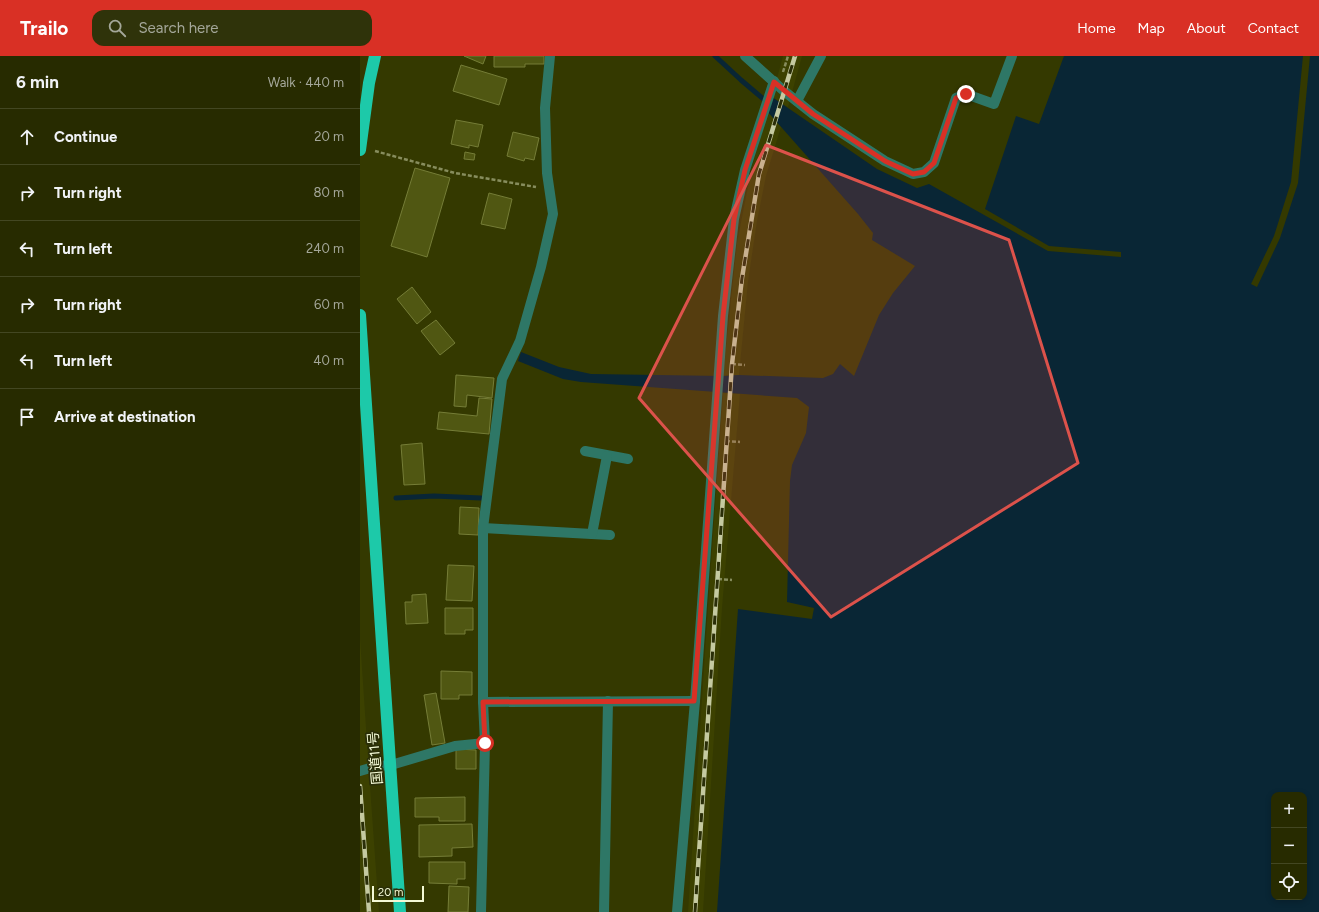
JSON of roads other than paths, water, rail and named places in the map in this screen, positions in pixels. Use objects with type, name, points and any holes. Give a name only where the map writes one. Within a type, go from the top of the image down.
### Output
[{"type":"highway","points":[[366,150],[369,83],[375,56]]},
{"type":"highway","name":"国道11号","points":[[360,315],[400,912]]},
{"type":"street","points":[[481,912],[485,743],[483,702],[483,528],[502,379],[520,341],[541,267],[553,214],[547,173],[545,108],[550,56]]},
{"type":"street","points":[[746,56],[774,82],[813,114],[885,161],[913,174],[924,172],[934,163],[956,98],[966,94],[994,104],[1012,56]]},
{"type":"street","points":[[797,101],[820,56]]},
{"type":"street","points":[[678,912],[723,316],[734,219],[745,170],[774,82]]},
{"type":"street","points":[[585,451],[628,459]]},
{"type":"street","points":[[592,534],[607,456]]},
{"type":"street","points":[[483,528],[610,535]]},
{"type":"street","points":[[604,912],[608,701]]},
{"type":"street","points":[[483,702],[694,701]]},
{"type":"street","points":[[360,771],[377,766],[391,765],[455,746],[485,743]]},
{"type":"water","points":[[1064,56],[1303,56],[1291,182],[1274,236],[1251,284],[1257,287],[1280,238],[1298,183],[1310,56],[1319,56],[1319,912],[717,912],[738,609],[812,619],[814,608],[787,602],[790,481],[792,465],[806,433],[809,407],[797,398],[581,382],[563,379],[518,361],[521,352],[559,367],[591,374],[739,375],[823,378],[833,374],[840,364],[854,376],[879,315],[893,293],[915,266],[872,240],[873,233],[858,214],[767,111],[772,97],[877,169],[917,188],[929,184],[1048,251],[1121,257],[1121,252],[1049,246],[985,209],[1016,116],[1039,124]]},
{"type":"waterway","points":[[715,56],[767,102]]},
{"type":"waterway","points":[[396,498],[434,496],[481,498]]},
{"type":"railway","points":[[695,912],[732,364],[742,278],[759,174],[795,56]]},
{"type":"railway","points":[[360,786],[369,912]]}]
